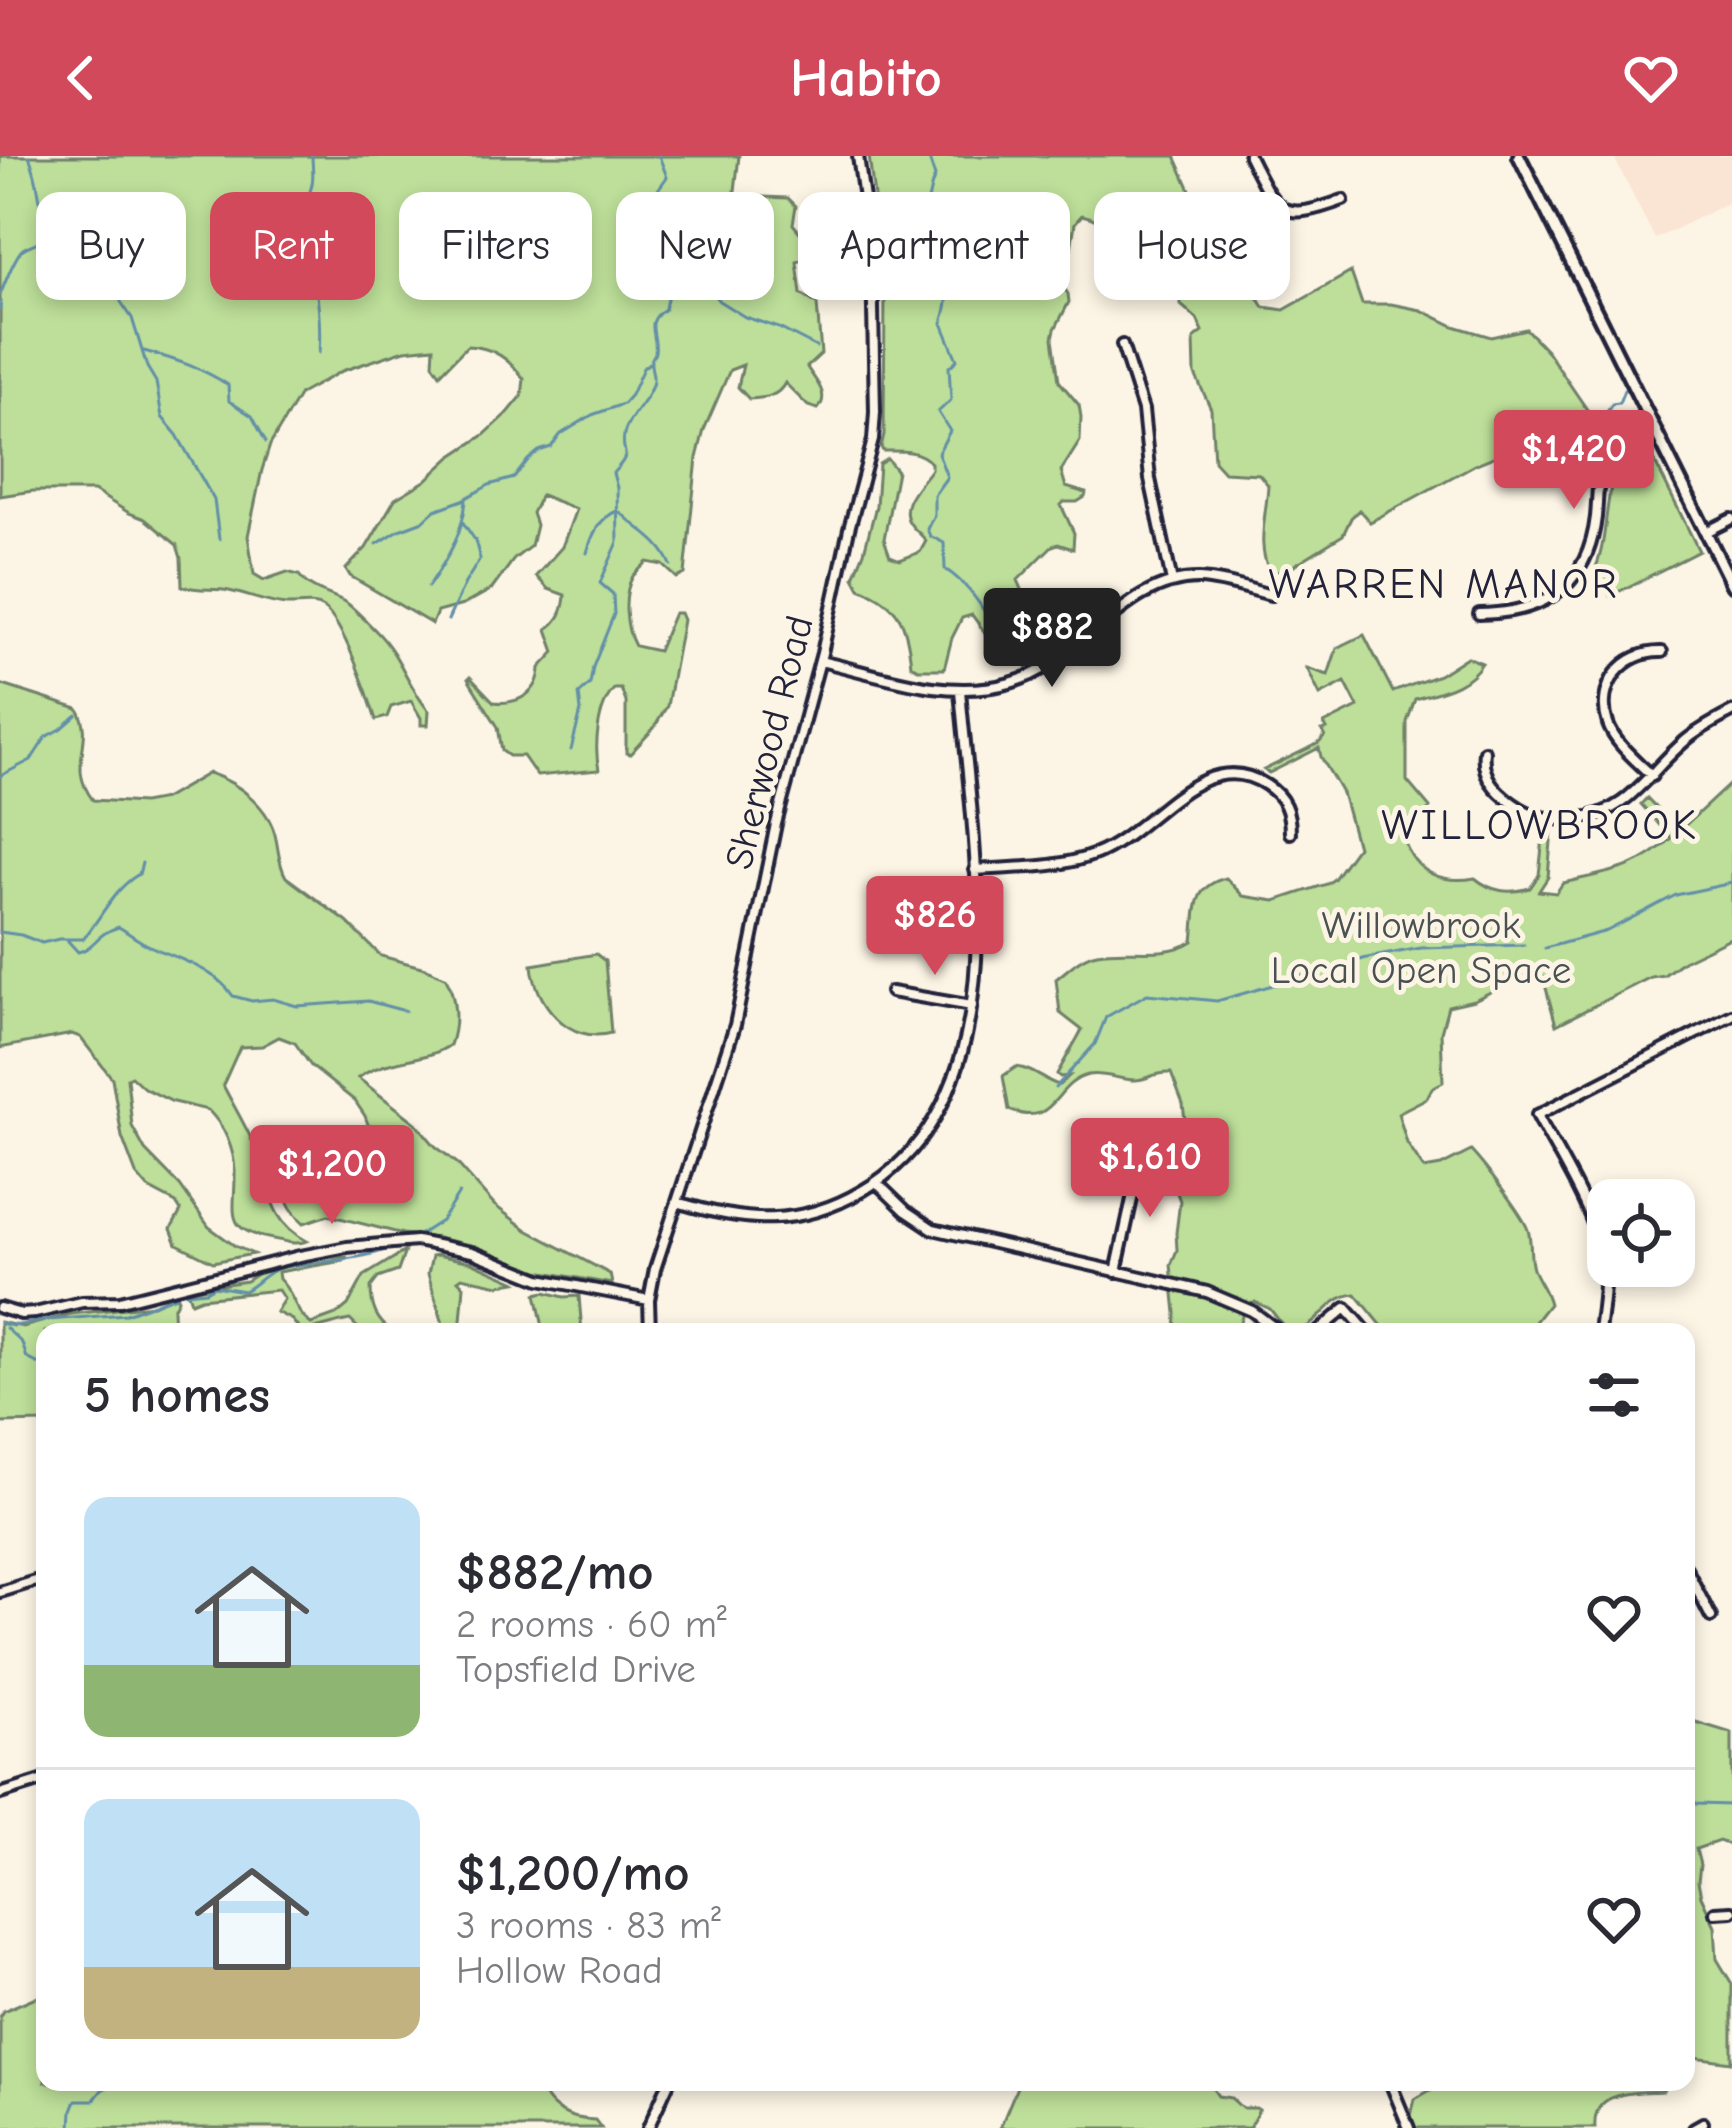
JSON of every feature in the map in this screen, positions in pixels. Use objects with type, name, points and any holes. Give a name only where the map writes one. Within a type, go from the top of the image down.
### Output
[{"type":"street","name":"Sherwood Road","points":[[650,1323],[655,1269],[735,1025],[773,837],[874,428],[872,256],[858,156]]},
{"type":"street","points":[[1249,156],[1270,196],[1287,211],[1301,214],[1343,200]]},
{"type":"street","points":[[1519,156],[1732,584]]},
{"type":"street","points":[[1122,345],[1143,410],[1150,479],[1172,582]]},
{"type":"street","points":[[1479,614],[1505,614],[1565,588],[1583,566],[1593,538],[1604,455],[1617,434],[1648,414]]},
{"type":"street","points":[[1706,532],[1732,519]]},
{"type":"street","points":[[820,661],[929,687],[994,687],[1034,675],[1131,602],[1172,582],[1213,581],[1271,595]]},
{"type":"street","points":[[1652,776],[1615,738],[1605,712],[1606,695],[1618,668],[1629,659],[1663,652]]},
{"type":"street","points":[[677,1202],[720,1215],[767,1219],[814,1212],[877,1183],[904,1160],[931,1124],[955,1072],[973,1006],[978,946],[960,690]]},
{"type":"street","points":[[1484,752],[1486,776],[1526,812],[1558,820],[1593,818],[1637,792],[1686,739],[1732,712]]},
{"type":"street","points":[[975,870],[1061,863],[1098,854],[1198,782],[1225,774],[1252,778],[1277,793],[1290,814],[1290,832]]},
{"type":"street","points":[[891,992],[973,1006]]},
{"type":"street","points":[[1600,1323],[1601,1249],[1538,1115],[1732,1015]]},
{"type":"street","points":[[1116,1271],[1134,1190],[1127,1172]]},
{"type":"street","points":[[877,1183],[933,1229],[1225,1298],[1268,1323]]},
{"type":"street","points":[[0,1308],[21,1314],[82,1302],[120,1301],[347,1246],[416,1241],[472,1252],[540,1280],[649,1300]]},
{"type":"street","points":[[1328,1323],[1346,1308],[1359,1323]]},
{"type":"street","points":[[0,1592],[36,1581]]},
{"type":"street","points":[[1695,1586],[1711,1617]]},
{"type":"street","points":[[0,1794],[36,1783]]},
{"type":"street","points":[[1715,1912],[1732,1911]]},
{"type":"street","points":[[648,2128],[665,2091]]},
{"type":"street","points":[[1394,2091],[1409,2128]]},
{"type":"shaded area","points":[[1613,156],[1732,156],[1732,201],[1655,239]]},
{"type":"green space","points":[[0,156],[739,156],[735,192],[616,192],[616,300],[774,300],[774,197],[788,198],[796,206],[798,300],[817,304],[821,354],[807,367],[820,387],[822,403],[818,409],[808,406],[785,383],[775,394],[749,399],[738,387],[743,365],[730,370],[697,458],[685,574],[677,578],[663,565],[647,562],[633,576],[627,592],[626,611],[635,646],[658,651],[674,613],[680,613],[683,620],[667,706],[654,728],[626,753],[626,702],[621,689],[614,689],[598,728],[599,770],[537,776],[523,756],[502,751],[498,727],[468,679],[494,702],[519,699],[536,684],[540,668],[555,652],[547,629],[560,615],[565,595],[548,589],[536,576],[562,547],[576,509],[541,495],[532,513],[536,525],[531,546],[514,559],[492,589],[437,612],[432,624],[350,576],[346,569],[366,548],[395,499],[484,435],[522,396],[524,379],[493,352],[467,346],[440,374],[433,364],[434,347],[405,350],[342,371],[300,394],[270,445],[248,536],[254,574],[264,580],[287,572],[299,575],[348,604],[376,631],[429,711],[428,725],[421,725],[411,701],[391,707],[387,717],[376,720],[347,643],[323,608],[182,586],[177,545],[145,519],[94,491],[0,496]]},
{"type":"green space","points":[[869,156],[1175,156],[1191,192],[1094,192],[1094,219],[1082,215],[1075,223],[1070,251],[1070,192],[873,192]]},
{"type":"green space","points":[[1351,272],[1362,304],[1421,310],[1491,337],[1526,329],[1590,414],[1476,464],[1370,522],[1359,510],[1343,535],[1285,571],[1271,573],[1263,542],[1268,485],[1259,474],[1224,472],[1214,461],[1211,409],[1195,374],[1194,339],[1203,332],[1181,300],[1260,300],[1264,307],[1284,310]]},
{"type":"green space","points":[[885,300],[1069,300],[1053,338],[1059,381],[1079,405],[1081,417],[1080,441],[1061,471],[1066,487],[1086,493],[1077,502],[1061,505],[1074,533],[1073,549],[1052,546],[1018,580],[1031,610],[1023,614],[1001,593],[992,600],[993,627],[986,634],[972,615],[962,618],[944,669],[911,665],[899,617],[884,601],[860,588],[854,577],[876,506],[879,464],[887,459],[897,471],[884,539],[890,556],[900,560],[920,552],[926,541],[906,511],[931,463],[909,452],[883,451]]},
{"type":"green space","points":[[1639,440],[1645,442],[1699,551],[1610,596],[1596,567],[1608,499],[1617,467]]},
{"type":"green space","name":"Willowbrook Local Open Space","points":[[1364,635],[1393,692],[1439,675],[1467,657],[1482,663],[1461,683],[1415,699],[1407,722],[1407,781],[1430,808],[1404,840],[1415,861],[1431,874],[1475,878],[1501,890],[1530,888],[1539,875],[1544,828],[1552,830],[1548,877],[1539,891],[1556,893],[1563,883],[1633,864],[1671,838],[1641,804],[1647,798],[1679,831],[1732,782],[1732,937],[1556,1025],[1543,977],[1536,972],[1520,975],[1474,1000],[1448,1006],[1441,1032],[1443,1082],[1427,1098],[1398,1113],[1407,1143],[1424,1169],[1471,1151],[1525,1223],[1533,1269],[1549,1304],[1534,1323],[1380,1323],[1356,1294],[1337,1301],[1312,1323],[1281,1323],[1270,1309],[1255,1302],[1240,1323],[1175,1323],[1171,1265],[1177,1250],[1180,1201],[1174,1185],[1187,1136],[1183,1104],[1171,1073],[1135,1080],[1088,1075],[1037,1114],[1009,1110],[1003,1076],[1016,1067],[1059,1085],[1069,1076],[1057,1074],[1082,1030],[1060,1013],[1056,979],[1080,960],[1109,952],[1182,946],[1193,941],[1201,894],[1215,882],[1226,878],[1243,896],[1275,901],[1327,884],[1357,847],[1342,793],[1319,748],[1269,773],[1264,770],[1319,743],[1327,729],[1324,724],[1358,707],[1345,682],[1320,695],[1307,668],[1328,675],[1337,648]]},
{"type":"green space","points":[[0,684],[78,709],[84,732],[82,775],[93,800],[143,803],[164,799],[209,773],[220,777],[252,798],[267,817],[286,877],[347,922],[381,956],[446,978],[455,1011],[450,1045],[358,1078],[416,1123],[494,1205],[527,1230],[610,1274],[612,1284],[538,1271],[475,1247],[328,1215],[304,1223],[285,1194],[285,1178],[296,1163],[304,1176],[323,1177],[354,1171],[380,1157],[355,1101],[311,1066],[295,1043],[279,1037],[262,1046],[240,1047],[223,1085],[254,1145],[276,1211],[307,1241],[260,1236],[240,1226],[234,1210],[233,1154],[208,1110],[173,1102],[131,1076],[127,1078],[132,1126],[145,1150],[180,1186],[209,1227],[253,1254],[213,1262],[177,1244],[171,1229],[181,1211],[136,1174],[122,1137],[112,1078],[80,1037],[72,1034],[0,1048]]},
{"type":"green space","points":[[596,954],[605,961],[611,1033],[596,1035],[581,1033],[557,1018],[540,993],[532,965]]},
{"type":"green space","points":[[405,1251],[398,1271],[378,1278],[371,1287],[382,1323],[314,1323],[348,1305],[364,1276]]},
{"type":"green space","points":[[432,1256],[471,1262],[516,1282],[499,1285],[462,1277],[458,1280],[464,1286],[461,1323],[443,1323],[428,1274]]},
{"type":"green space","points":[[346,1257],[278,1272],[310,1323],[294,1323],[276,1312],[284,1299],[278,1290],[191,1302],[187,1290],[246,1281],[318,1258]]},
{"type":"green space","points":[[176,1294],[174,1323],[38,1323],[71,1314],[153,1305]]},
{"type":"green space","points":[[536,1294],[579,1296],[581,1323],[542,1323]]},
{"type":"green space","points":[[0,1322],[23,1327],[36,1323],[36,1422],[0,1423]]},
{"type":"green space","points":[[1695,1722],[1732,1733],[1732,1846],[1719,1841],[1696,1849],[1701,1896],[1715,1926],[1717,1959],[1732,1984],[1732,2062],[1695,2057]]},
{"type":"green space","points":[[36,1997],[36,2091],[543,2091],[553,2106],[577,2118],[595,2120],[601,2128],[0,2128],[3,2011]]},
{"type":"green space","points":[[1015,2091],[1214,2091],[1242,2108],[1259,2110],[1249,2128],[1000,2128]]},
{"type":"green space","points":[[1429,2091],[1663,2091],[1628,2093],[1608,2100],[1600,2106],[1595,2128],[1412,2128],[1415,2099]]},
{"type":"waterway","points":[[0,295],[20,253],[41,240],[40,198],[29,156]]},
{"type":"waterway","points":[[312,156],[313,181],[306,212],[319,353]]},
{"type":"waterway","points":[[656,192],[667,177],[659,156]]},
{"type":"waterway","points":[[928,156],[935,177],[924,212],[936,229],[929,249],[947,284],[942,323],[957,360],[949,367],[951,400],[938,412],[950,431],[938,453],[947,477],[934,495],[934,515],[927,529],[944,543],[945,569],[971,592],[990,621]]},
{"type":"waterway","points":[[121,300],[156,382],[162,417],[214,500],[219,539]]},
{"type":"waterway","points":[[571,750],[581,711],[579,694],[590,684],[614,614],[613,594],[600,583],[618,542],[613,473],[625,455],[628,424],[651,388],[653,324],[667,300]]},
{"type":"waterway","points":[[718,300],[745,317],[816,347]]},
{"type":"waterway","points":[[0,302],[0,310]]},
{"type":"waterway","points":[[144,351],[228,385],[229,401],[252,416],[266,442]]},
{"type":"waterway","points":[[377,544],[435,510],[514,478],[561,434],[592,415],[623,404],[649,363]]},
{"type":"waterway","points":[[1600,416],[1619,403],[1624,390]]},
{"type":"waterway","points":[[428,587],[453,546],[466,500]]},
{"type":"waterway","points":[[587,553],[597,528],[617,511]]},
{"type":"waterway","points":[[620,512],[655,542],[671,565]]},
{"type":"waterway","points":[[448,620],[480,559],[475,540],[462,521]]},
{"type":"waterway","points":[[0,776],[31,760],[46,737],[77,715]]},
{"type":"waterway","points":[[0,932],[42,943],[83,939],[115,896],[139,874],[142,863]]},
{"type":"waterway","points":[[1545,948],[1607,931],[1676,895],[1732,883]]},
{"type":"waterway","points":[[68,941],[78,952],[119,927],[207,972],[233,996],[297,1006],[368,1001],[405,1011]]},
{"type":"waterway","points":[[1055,1088],[1095,1044],[1106,1017],[1147,994],[1217,1001],[1367,958],[1421,948],[1524,945]]},
{"type":"waterway","points":[[416,1237],[441,1221],[459,1193]]},
{"type":"waterway","points":[[186,1293],[214,1286],[244,1291],[278,1269],[355,1258],[396,1246]]},
{"type":"waterway","points":[[0,1323],[13,1326],[126,1314],[176,1296]]},
{"type":"waterway","points":[[6,1328],[22,1343],[27,1358],[36,1362]]},
{"type":"waterway","points":[[1695,1803],[1732,1805]]},
{"type":"waterway","points":[[71,2128],[76,2100],[94,2100],[101,2091]]},
{"type":"district","name":"WARREN MANOR","points":[[1444,583]]},
{"type":"district","name":"WILLOWBROOK","points":[[1540,824]]}]
